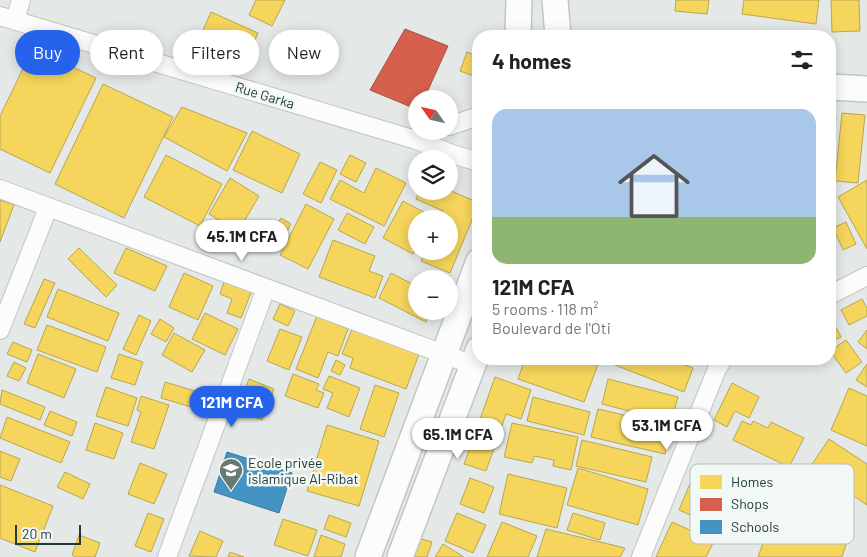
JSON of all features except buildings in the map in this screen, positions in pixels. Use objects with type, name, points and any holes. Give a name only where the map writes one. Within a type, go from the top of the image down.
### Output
[{"type":"main road","points":[[518,0],[518,30]]},
{"type":"main road","points":[[555,0],[558,30]]},
{"type":"main road","points":[[836,87],[867,89]]},
{"type":"main road","points":[[368,557],[472,280]]},
{"type":"main road","points":[[400,557],[473,365]]},
{"type":"street","points":[[8,18],[22,0]]},
{"type":"street","name":"Rue Garka","points":[[8,18],[408,138]]},
{"type":"street","points":[[458,123],[472,118]]},
{"type":"street","name":"Rue Garka","points":[[416,140],[472,160]]},
{"type":"street","points":[[0,189],[444,354],[472,357]]},
{"type":"street","points":[[0,330],[48,208]]},
{"type":"street","points":[[836,292],[867,276]]},
{"type":"street","points":[[167,557],[266,288]]},
{"type":"street","points":[[641,557],[719,365]]},
{"type":"place","name":"Ecole privée islamique Al-Ribat","points":[[231,491]]}]
